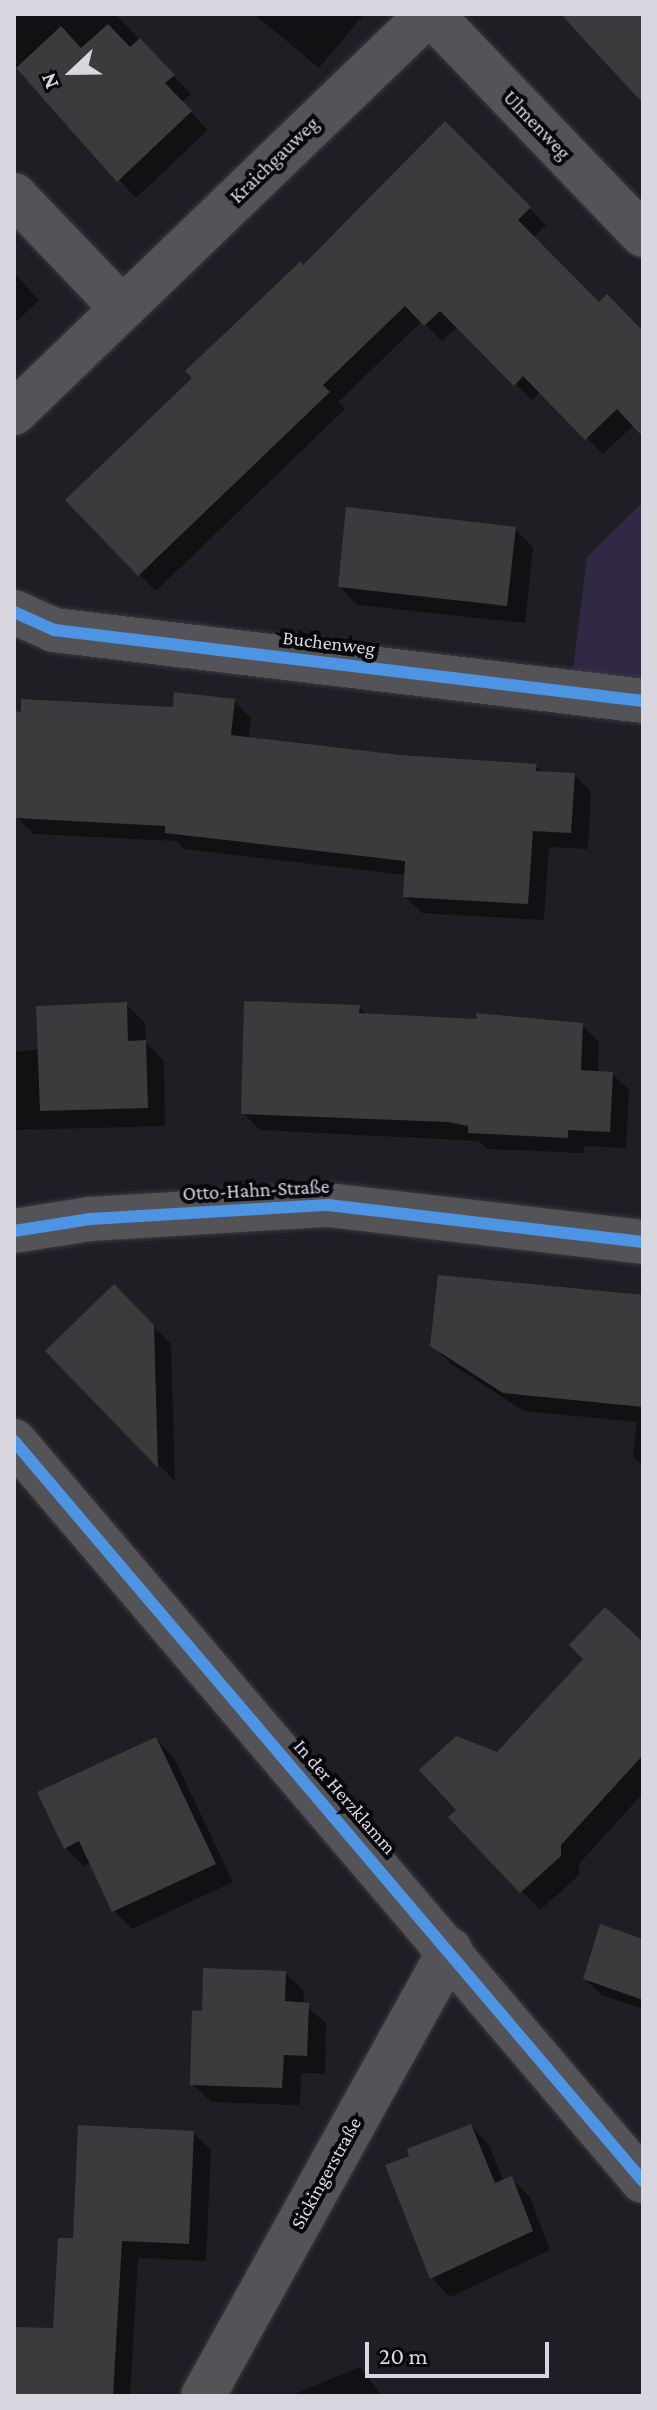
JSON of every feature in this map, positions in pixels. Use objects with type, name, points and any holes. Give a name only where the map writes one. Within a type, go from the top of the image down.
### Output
[{"type":"street","name":"Ulmenweg","points":[[429,14],[643,235]]},
{"type":"street","name":"Kraichgauweg","points":[[14,413],[429,14]]},
{"type":"street","points":[[14,195],[121,307]]},
{"type":"street","name":"Buchenweg","points":[[14,612],[54,630],[643,701]]},
{"type":"street","name":"Otto-Hahn-Straße","points":[[14,1231],[90,1219],[328,1205],[643,1242]]},
{"type":"street","name":"In der Herzklamm","points":[[14,1441],[450,1950],[643,2181]]},
{"type":"street","name":"Sickingerstraße","points":[[203,2396],[450,1950]]},
{"type":"shaded area","points":[[643,502],[643,701],[570,693],[587,557]]},
{"type":"building","points":[[561,14],[643,14],[643,103],[599,56]]},
{"type":"building","points":[[108,24],[130,47],[140,38],[175,75],[165,83],[192,111],[117,182],[16,68],[61,26],[81,48]]},
{"type":"building","points":[[445,121],[531,207],[518,220],[599,302],[607,294],[643,331],[643,437],[617,409],[585,440],[523,376],[514,386],[440,311],[424,326],[405,306],[323,385],[330,392],[138,576],[65,500],[192,378],[185,371],[301,261],[303,265]]},
{"type":"building","points":[[346,507],[516,527],[507,606],[338,587]]},
{"type":"building","points":[[174,692],[235,699],[231,735],[401,755],[537,764],[536,771],[575,773],[571,833],[533,831],[528,904],[403,897],[405,861],[165,833],[165,826],[15,818],[14,711],[21,712],[21,699],[173,707]]},
{"type":"building","points":[[244,1001],[360,1005],[359,1013],[477,1019],[476,1013],[583,1023],[581,1070],[613,1072],[610,1132],[568,1130],[568,1138],[468,1133],[468,1126],[448,1122],[241,1114]]},
{"type":"building","points":[[127,1002],[128,1041],[146,1040],[148,1108],[40,1111],[36,1006]]},
{"type":"building","points":[[438,1275],[643,1295],[643,1407],[503,1393],[430,1346]]},
{"type":"building","points":[[114,1284],[154,1325],[158,1468],[45,1351]]},
{"type":"building","points":[[605,1607],[643,1642],[643,1755],[561,1845],[561,1856],[520,1893],[448,1817],[456,1810],[419,1770],[456,1736],[497,1752],[583,1659],[569,1645]]},
{"type":"building","points":[[156,1737],[216,1864],[112,1912],[79,1841],[64,1849],[37,1792]]},
{"type":"building","points":[[600,1924],[643,1939],[643,2000],[583,1979]]},
{"type":"building","points":[[203,1968],[286,1971],[285,2001],[309,2003],[307,2056],[284,2055],[282,2088],[190,2085],[192,2010],[202,2011]]},
{"type":"building","points":[[471,2124],[495,2183],[512,2176],[533,2231],[430,2279],[385,2165],[409,2156],[407,2149]]},
{"type":"building","points":[[78,2125],[194,2131],[189,2244],[122,2241],[113,2396],[14,2396],[15,2327],[53,2328],[58,2238],[73,2238]]},
{"type":"cycle path","points":[[14,612],[54,630],[643,701]]},
{"type":"cycle path","points":[[14,1231],[90,1219],[328,1205],[643,1242]]},
{"type":"cycle path","points":[[14,1441],[643,2181]]}]
